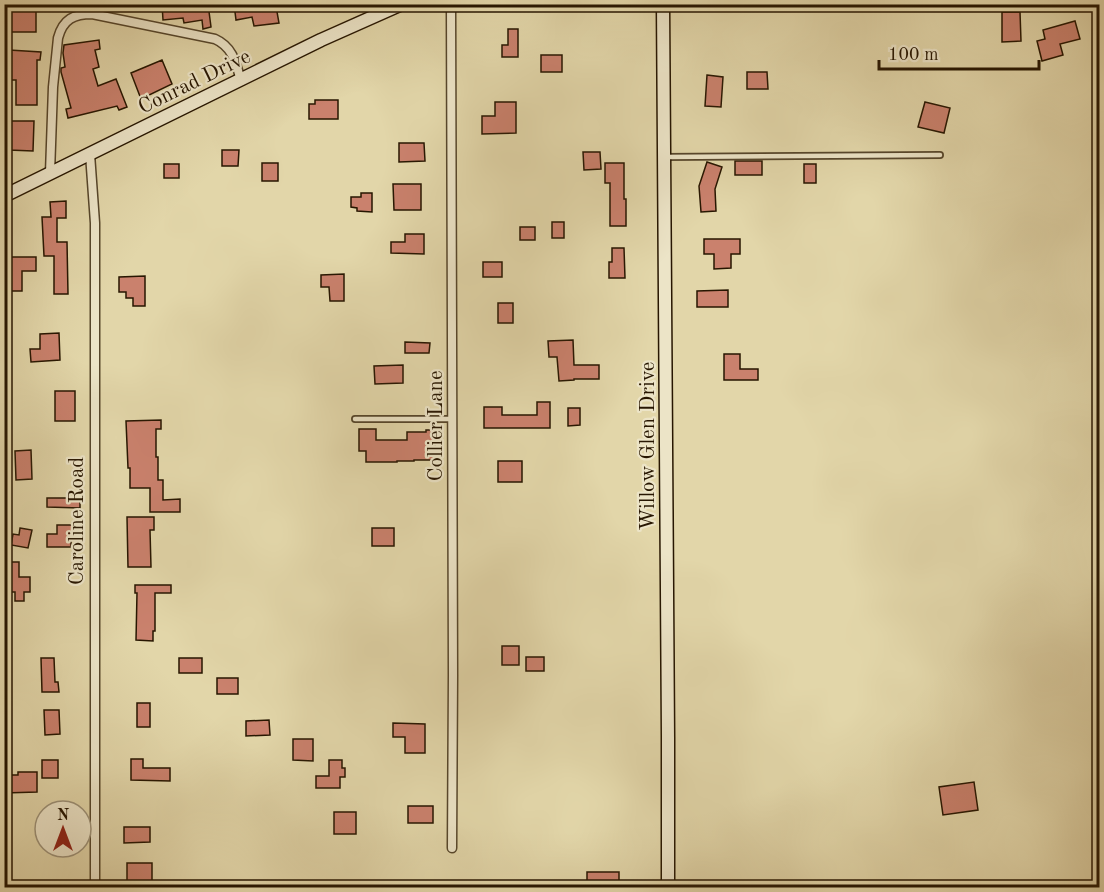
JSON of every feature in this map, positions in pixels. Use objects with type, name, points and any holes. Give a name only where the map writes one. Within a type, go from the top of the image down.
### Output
[{"type":"main road","name":"Conrad Drive","points":[[4,196],[321,40],[402,4]]},
{"type":"main road","name":"Willow Glen Drive","points":[[663,4],[669,737],[668,888]]},
{"type":"street","name":"Collier Lane","points":[[451,4],[452,848]]},
{"type":"street","points":[[51,173],[58,38],[66,22],[76,16],[92,14],[215,39],[222,42],[234,56],[241,81]]},
{"type":"street","name":"Caroline Road","points":[[90,154],[94,223],[95,888]]},
{"type":"lane","points":[[665,157],[940,155]]},
{"type":"lane","points":[[355,419],[453,419]]},
{"type":"building","points":[[9,4],[36,4],[36,32],[8,32]]},
{"type":"building","points":[[162,4],[208,4],[211,27],[203,29],[202,20],[184,23],[183,18],[163,20]]},
{"type":"building","points":[[234,4],[247,4],[248,9],[276,6],[279,23],[254,26],[252,17],[236,20]]},
{"type":"building","points":[[1002,12],[1020,12],[1021,41],[1002,42]]},
{"type":"building","points":[[1075,21],[1080,39],[1060,44],[1063,55],[1042,61],[1037,41],[1045,39],[1043,30]]},
{"type":"building","points":[[508,29],[518,29],[518,57],[502,57],[502,45],[508,45]]},
{"type":"building","points":[[99,40],[100,49],[95,50],[99,67],[93,69],[98,86],[116,79],[127,107],[119,110],[117,106],[68,118],[66,109],[71,108],[61,72],[61,68],[65,67],[64,45]]},
{"type":"building","points":[[9,50],[41,52],[40,60],[37,60],[37,105],[16,105],[16,80],[8,80]]},
{"type":"building","points":[[541,55],[562,55],[562,72],[541,72]]},
{"type":"building","points":[[162,60],[172,84],[141,99],[131,73]]},
{"type":"building","points":[[747,72],[767,72],[768,89],[747,89]]},
{"type":"building","points":[[707,75],[723,77],[721,107],[705,106]]},
{"type":"building","points":[[315,100],[338,100],[338,119],[309,119],[309,104],[315,104]]},
{"type":"building","points":[[495,102],[516,102],[516,133],[482,134],[482,116],[495,116]]},
{"type":"building","points":[[925,102],[950,108],[944,133],[918,127]]},
{"type":"building","points":[[10,121],[34,121],[33,151],[9,150]]},
{"type":"building","points":[[399,143],[424,143],[425,161],[399,162]]},
{"type":"building","points":[[222,150],[239,150],[238,166],[222,166]]},
{"type":"building","points":[[583,152],[600,152],[601,169],[584,170]]},
{"type":"building","points":[[735,161],[762,161],[762,175],[735,175]]},
{"type":"building","points":[[707,162],[722,167],[715,189],[716,211],[701,212],[699,186]]},
{"type":"building","points":[[262,163],[278,163],[278,181],[262,181]]},
{"type":"building","points":[[605,163],[624,163],[626,226],[610,226],[610,183],[605,183]]},
{"type":"building","points":[[164,164],[179,164],[179,178],[164,178]]},
{"type":"building","points":[[804,164],[816,164],[816,183],[804,183]]},
{"type":"building","points":[[393,184],[421,184],[421,210],[394,210]]},
{"type":"building","points":[[361,193],[372,193],[372,212],[357,211],[357,208],[351,207],[351,197],[361,197]]},
{"type":"building","points":[[66,201],[66,218],[57,218],[57,242],[67,242],[68,294],[54,294],[54,256],[44,256],[42,217],[51,217],[50,202]]},
{"type":"building","points":[[552,222],[564,222],[564,238],[552,238]]},
{"type":"building","points":[[520,227],[535,227],[535,240],[520,240]]},
{"type":"building","points":[[405,234],[424,234],[424,254],[391,253],[391,242],[405,242]]},
{"type":"building","points":[[704,239],[740,239],[740,254],[731,254],[731,268],[714,269],[714,254],[704,254]]},
{"type":"building","points":[[612,248],[624,248],[625,278],[609,278]]},
{"type":"building","points":[[4,257],[36,257],[36,271],[22,271],[22,291],[7,291]]},
{"type":"building","points":[[483,262],[502,262],[502,277],[483,277]]},
{"type":"building","points":[[344,274],[344,301],[330,301],[329,287],[321,287],[321,275]]},
{"type":"building","points":[[145,276],[145,306],[133,306],[133,298],[126,298],[126,292],[119,292],[119,277]]},
{"type":"building","points":[[728,290],[728,307],[697,307],[697,291]]},
{"type":"building","points":[[498,303],[513,303],[513,323],[498,323]]},
{"type":"building","points":[[59,333],[60,360],[31,362],[30,349],[40,349],[40,334]]},
{"type":"building","points":[[573,340],[574,365],[599,365],[599,379],[559,381],[557,357],[549,357],[548,341]]},
{"type":"building","points":[[405,342],[430,343],[429,353],[405,353]]},
{"type":"building","points":[[724,354],[740,354],[740,369],[758,369],[758,380],[724,380]]},
{"type":"building","points":[[403,365],[403,383],[375,384],[374,366]]},
{"type":"building","points":[[55,391],[75,391],[75,421],[55,421]]},
{"type":"building","points":[[537,402],[550,402],[550,428],[484,428],[484,407],[502,407],[502,415],[537,415]]},
{"type":"building","points":[[568,408],[580,408],[580,425],[568,426]]},
{"type":"building","points":[[161,420],[161,429],[156,429],[158,480],[163,480],[163,500],[180,499],[180,512],[150,512],[150,488],[130,488],[126,421]]},
{"type":"building","points":[[359,429],[376,429],[376,440],[407,440],[407,432],[435,430],[435,460],[366,462],[366,451],[359,451]]},
{"type":"building","points":[[31,450],[32,479],[16,480],[15,451]]},
{"type":"building","points":[[498,461],[522,461],[522,482],[498,482]]},
{"type":"building","points":[[47,498],[80,498],[80,508],[47,507]]},
{"type":"building","points":[[127,517],[154,517],[154,530],[150,530],[151,567],[128,567]]},
{"type":"building","points":[[57,525],[75,525],[75,538],[71,538],[71,547],[47,547],[47,534],[57,534]]},
{"type":"building","points":[[20,528],[32,530],[28,548],[11,545],[13,534],[19,535]]},
{"type":"building","points":[[372,528],[394,528],[394,546],[372,546]]},
{"type":"building","points":[[4,562],[19,562],[19,577],[30,577],[30,592],[24,592],[24,601],[15,601],[15,592],[4,592]]},
{"type":"building","points":[[135,585],[171,585],[171,593],[155,593],[153,641],[136,640],[137,593],[135,593]]},
{"type":"building","points":[[502,646],[519,646],[519,665],[502,665]]},
{"type":"building","points":[[526,657],[544,657],[544,671],[526,671]]},
{"type":"building","points":[[41,658],[54,658],[55,682],[58,682],[59,692],[42,692]]},
{"type":"building","points":[[179,658],[202,658],[202,673],[179,673]]},
{"type":"building","points":[[217,678],[238,678],[238,694],[217,694]]},
{"type":"building","points":[[137,703],[150,703],[150,727],[137,727]]},
{"type":"building","points":[[44,710],[59,710],[60,734],[45,735]]},
{"type":"building","points":[[269,720],[270,735],[246,736],[246,721]]},
{"type":"building","points":[[393,723],[425,724],[425,753],[405,753],[405,737],[393,737]]},
{"type":"building","points":[[293,739],[313,739],[313,761],[293,760]]},
{"type":"building","points":[[131,759],[143,759],[143,768],[170,768],[170,781],[131,780]]},
{"type":"building","points":[[42,760],[58,760],[58,778],[42,778]]},
{"type":"building","points":[[329,760],[342,760],[345,777],[340,777],[340,788],[316,788],[316,776],[329,776]]},
{"type":"building","points":[[18,772],[37,772],[37,792],[4,793],[4,775],[18,775]]},
{"type":"building","points":[[974,782],[978,810],[943,815],[939,787]]},
{"type":"building","points":[[408,806],[433,806],[433,823],[408,823]]},
{"type":"building","points":[[334,812],[356,812],[356,834],[334,834]]},
{"type":"building","points":[[124,827],[150,827],[150,842],[124,843]]},
{"type":"building","points":[[127,863],[152,863],[152,888],[144,888],[144,881],[127,881]]},
{"type":"building","points":[[587,872],[619,872],[619,888],[587,887]]}]
